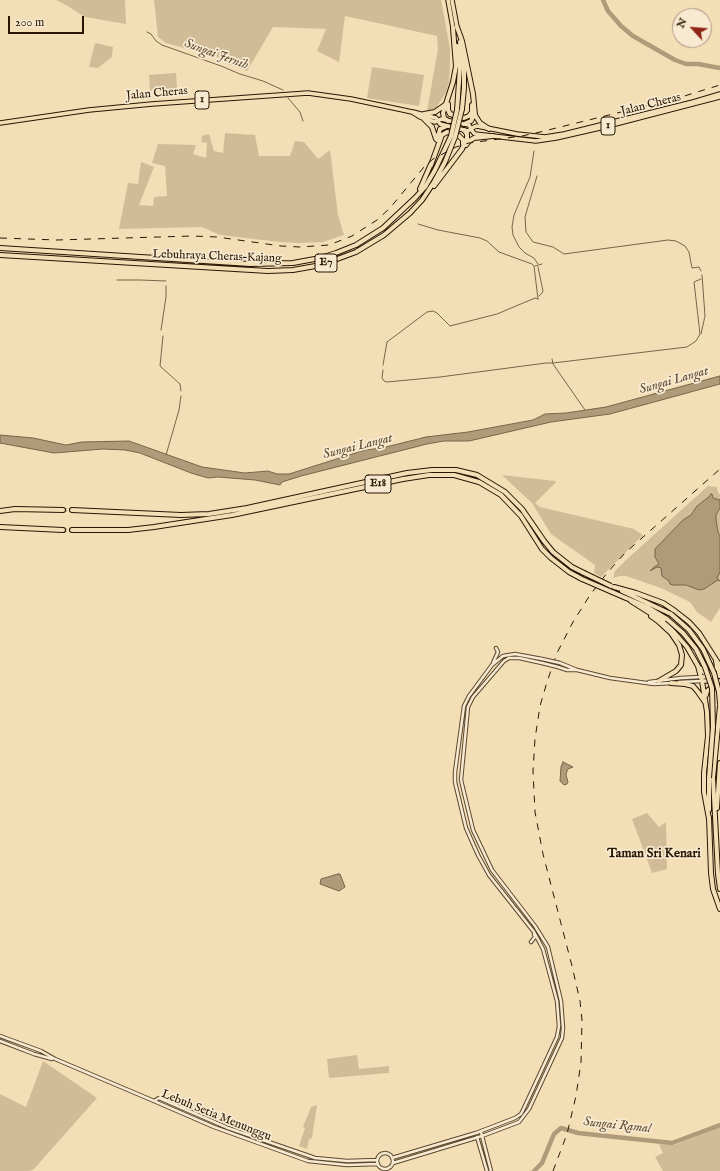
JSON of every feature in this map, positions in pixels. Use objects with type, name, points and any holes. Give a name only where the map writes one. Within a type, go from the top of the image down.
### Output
[{"type":"highway","points":[[455,28],[462,41],[477,119],[480,123],[490,129]]},
{"type":"highway","points":[[455,28],[456,66],[448,110],[450,114],[464,118],[470,116],[472,112],[473,94]]},
{"type":"highway","name":"Lebuhraya Cheras–Kajang","points":[[0,255],[268,271],[293,270],[321,265],[356,252],[384,235],[410,213],[422,200],[439,172],[453,136],[460,109],[460,68],[455,28]]},
{"type":"highway","points":[[431,165],[440,129],[448,123],[443,116],[450,95]]},
{"type":"highway","points":[[436,141],[435,131],[424,116],[435,112],[446,104]]},
{"type":"highway","points":[[464,124],[471,121],[474,107]]},
{"type":"highway","points":[[462,149],[467,138],[467,134],[464,130]]},
{"type":"highway","points":[[415,198],[431,165],[440,137],[447,132],[458,134],[463,140],[461,148],[452,163]]},
{"type":"highway","name":"Lebuhraya Cheras–Kajang","points":[[0,248],[250,264],[293,263],[331,255],[356,245],[383,228],[415,198],[432,175],[453,136]]},
{"type":"highway","points":[[422,200],[469,141],[474,138],[493,136]]},
{"type":"highway","name":"E18","points":[[72,510],[181,515],[209,514],[247,508],[407,473],[432,470],[456,470],[477,475],[505,492],[522,509],[544,542],[553,552],[572,567],[671,614],[689,630],[703,649],[717,682],[720,705],[711,778],[720,889]]},
{"type":"highway","name":"E18","points":[[72,530],[128,530],[232,515],[403,479],[429,475],[454,475],[479,482],[501,495],[521,516],[542,549],[569,572],[647,607],[667,619],[683,633],[696,650],[705,667],[712,688],[713,727],[709,819],[711,873],[713,889],[720,909]]},
{"type":"highway","points":[[0,511],[15,509],[63,510]]},
{"type":"highway","points":[[0,527],[63,530]]},
{"type":"highway","points":[[613,586],[663,603],[676,611],[699,633],[720,666]]},
{"type":"highway","points":[[631,601],[665,627],[675,639],[681,650],[682,660],[678,669],[674,673],[659,681]]},
{"type":"highway","points":[[641,608],[660,618],[674,631],[690,651],[698,666],[706,704],[708,736],[704,773],[704,792],[709,819]]},
{"type":"highway","points":[[698,666],[705,673],[711,673],[717,667],[716,661]]},
{"type":"highway","points":[[716,661],[720,676]]},
{"type":"highway","points":[[671,683],[693,686],[706,704]]},
{"type":"highway","points":[[705,698],[707,691],[711,688],[714,686],[720,688]]},
{"type":"highway","points":[[716,832],[720,763]]},
{"type":"main road","points":[[448,0],[452,10]]},
{"type":"main road","points":[[452,0],[452,10]]},
{"type":"main road","name":"E7","points":[[452,10],[455,28]]},
{"type":"main road","name":"Jalan Cheras","points":[[0,123],[89,110],[300,93],[319,94],[412,112],[435,122],[441,119],[468,131],[477,126],[531,136],[554,136],[720,94]]},
{"type":"main road","name":"Jalan Cheras","points":[[448,123],[469,125],[475,134],[543,141],[720,97]]},
{"type":"main road","points":[[701,679],[720,676]]},
{"type":"main road","points":[[701,679],[720,681]]},
{"type":"street","points":[[392,1158],[481,1132],[515,1118],[520,1114],[545,1064],[558,1031],[557,1001],[546,958],[534,932],[489,875],[478,855],[466,828],[455,782],[465,701],[492,665],[498,652],[496,648]]},
{"type":"street","points":[[492,665],[503,656],[520,654],[560,663],[577,670],[610,678],[660,684],[701,679]]},
{"type":"street","points":[[393,1163],[390,1154],[384,1153],[379,1156],[377,1160],[382,1169],[386,1169],[393,1163],[482,1136],[515,1124],[523,1119],[562,1038],[563,1028],[561,1001],[548,948],[543,938],[492,870],[473,830],[461,780],[468,707],[470,702],[499,665],[509,658],[519,658],[568,670],[577,670]]},
{"type":"street","points":[[646,682],[701,679]]},
{"type":"street","points":[[531,942],[534,937],[534,932]]},
{"type":"street","points":[[0,1036],[41,1051],[54,1059]]},
{"type":"street","points":[[0,1041],[34,1054],[54,1059]]},
{"type":"street","name":"Lebuh Setia Menunggu","points":[[54,1059],[227,1133],[314,1162],[347,1165],[378,1164]]},
{"type":"street","name":"Lebuh Setia Menunggu","points":[[154,1101],[159,1098],[229,1128],[315,1158],[347,1161],[377,1160]]},
{"type":"street","points":[[227,1133],[229,1128]]},
{"type":"street","points":[[481,1132],[491,1171]]},
{"type":"street","points":[[476,1133],[487,1171]]},
{"type":"shaded area","points":[[56,0],[125,0],[126,24],[85,17]]},
{"type":"shaded area","points":[[154,0],[441,0],[450,48],[449,83],[445,94],[436,108],[427,111],[438,49],[437,36],[345,16],[339,62],[317,51],[326,29],[273,27],[247,71],[227,64],[224,59],[166,43],[158,37]]},
{"type":"shaded area","points":[[95,43],[113,47],[112,57],[98,68],[89,67]]},
{"type":"shaded area","points":[[372,67],[424,75],[419,106],[367,98]]},
{"type":"shaded area","points":[[176,73],[177,88],[150,91],[149,75]]},
{"type":"shaded area","points":[[225,133],[255,135],[259,156],[290,156],[295,141],[304,142],[318,159],[330,150],[338,215],[344,235],[323,242],[299,243],[220,235],[202,227],[119,229],[128,183],[138,184],[141,162],[154,167],[139,205],[153,206],[154,197],[167,196],[165,166],[152,163],[158,144],[196,145],[193,154],[206,158],[207,143],[201,142],[202,136],[209,134],[214,151],[223,153]]},
{"type":"shaded area","points":[[720,376],[720,384],[610,414],[551,422],[469,441],[444,441],[427,444],[301,476],[282,482],[280,485],[255,480],[218,477],[208,478],[140,453],[125,450],[103,449],[54,453],[0,443],[0,435],[33,438],[66,445],[82,442],[129,441],[202,467],[245,473],[268,471],[277,474],[289,474],[365,450],[382,448],[426,437],[468,432],[533,420],[545,414],[566,413],[606,407]]},
{"type":"shaded area","points":[[502,475],[555,481],[556,482],[535,503],[540,507],[634,529],[643,535],[601,577],[594,573],[595,565],[551,534],[532,503]]},
{"type":"shaded area","points":[[708,486],[717,487],[718,493],[720,494],[720,608],[711,622],[697,612],[690,602],[661,588],[626,576],[613,578],[615,571],[625,561]]},
{"type":"shaded area","points":[[711,494],[713,498],[720,500],[720,508],[716,515],[716,520],[720,536],[720,572],[717,578],[720,581],[718,580],[704,589],[699,590],[686,585],[670,584],[669,581],[662,576],[661,568],[657,567],[650,571],[659,564],[655,557],[655,549],[683,520],[691,515],[697,506]]},
{"type":"shaded area","points":[[563,762],[573,767],[567,771],[566,775],[568,782],[564,785],[560,781]]},
{"type":"shaded area","points":[[647,813],[659,827],[666,822],[667,869],[652,873],[632,819]]},
{"type":"shaded area","points":[[340,874],[345,887],[339,891],[320,884],[321,879]]},
{"type":"shaded area","points":[[357,1055],[359,1069],[389,1066],[389,1073],[329,1078],[327,1059]]},
{"type":"shaded area","points":[[43,1061],[97,1098],[33,1170],[0,1171],[0,1094],[26,1107]]},
{"type":"shaded area","points":[[317,1105],[312,1138],[309,1139],[307,1149],[299,1146],[305,1128],[303,1127],[311,1107]]},
{"type":"shaded area","points":[[720,1127],[720,1171],[663,1171],[655,1157],[663,1153],[659,1144],[674,1145]]},
{"type":"waterway","points":[[603,0],[608,11],[621,26],[633,36],[675,60],[686,64],[698,64],[720,68]]},
{"type":"waterway","name":"Sungai Jernih","points":[[147,32],[162,45],[263,81],[283,90]]},
{"type":"waterway","name":"Sungai Jernih","points":[[288,98],[300,112],[303,121]]},
{"type":"waterway","points":[[534,151],[530,177],[514,215],[512,227],[513,235],[519,247],[525,253],[534,258],[538,264]]},
{"type":"waterway","points":[[537,176],[525,217],[526,232],[533,242],[553,247],[564,254],[668,240],[676,241],[685,246],[689,252],[692,268],[699,267],[701,271]]},
{"type":"waterway","points":[[418,224],[438,230],[480,238],[487,241],[499,252],[532,264],[534,266],[538,299]]},
{"type":"waterway","points":[[535,266],[542,264]]},
{"type":"waterway","points":[[538,267],[543,291],[539,296]]},
{"type":"waterway","points":[[701,334],[705,316],[702,275]]},
{"type":"waterway","points":[[383,370],[382,378],[387,382],[687,347],[696,341],[700,334],[694,282],[701,279]]},
{"type":"waterway","points":[[117,280],[166,281]]},
{"type":"waterway","points":[[161,330],[166,297],[166,286]]},
{"type":"waterway","points":[[383,365],[387,342],[427,312],[433,311],[437,313],[450,326],[497,314],[535,298],[538,299]]},
{"type":"waterway","points":[[163,336],[160,366],[180,384],[181,391]]},
{"type":"waterway","points":[[552,359],[553,364],[585,410]]},
{"type":"waterway","points":[[166,455],[179,410],[181,396]]},
{"type":"waterway","name":"Sungai Ramal","points":[[534,1171],[542,1163],[554,1134],[561,1128],[578,1133],[672,1143],[720,1125]]},
{"type":"tunnel","points":[[63,510],[72,510]]},
{"type":"tunnel","points":[[63,530],[72,530]]},
{"type":"railway","points":[[0,238],[57,240],[192,236],[217,237],[281,246],[300,247],[329,245],[352,236],[377,220],[390,208],[424,167],[433,159],[456,147],[469,143],[540,132],[678,98],[720,85]]},
{"type":"railway","points":[[553,1171],[567,1134],[576,1096],[581,1062],[582,1020],[580,1001],[543,854],[535,812],[533,771],[535,739],[540,706],[557,653],[573,622],[590,595],[625,553],[720,469]]},
{"type":"district","name":"Taman Sri Kenari","points":[[654,854]]},
{"type":"water label","name":"Sungai Langat","points":[[674,381]]},
{"type":"water label","name":"Sungai Langat","points":[[358,447]]}]
